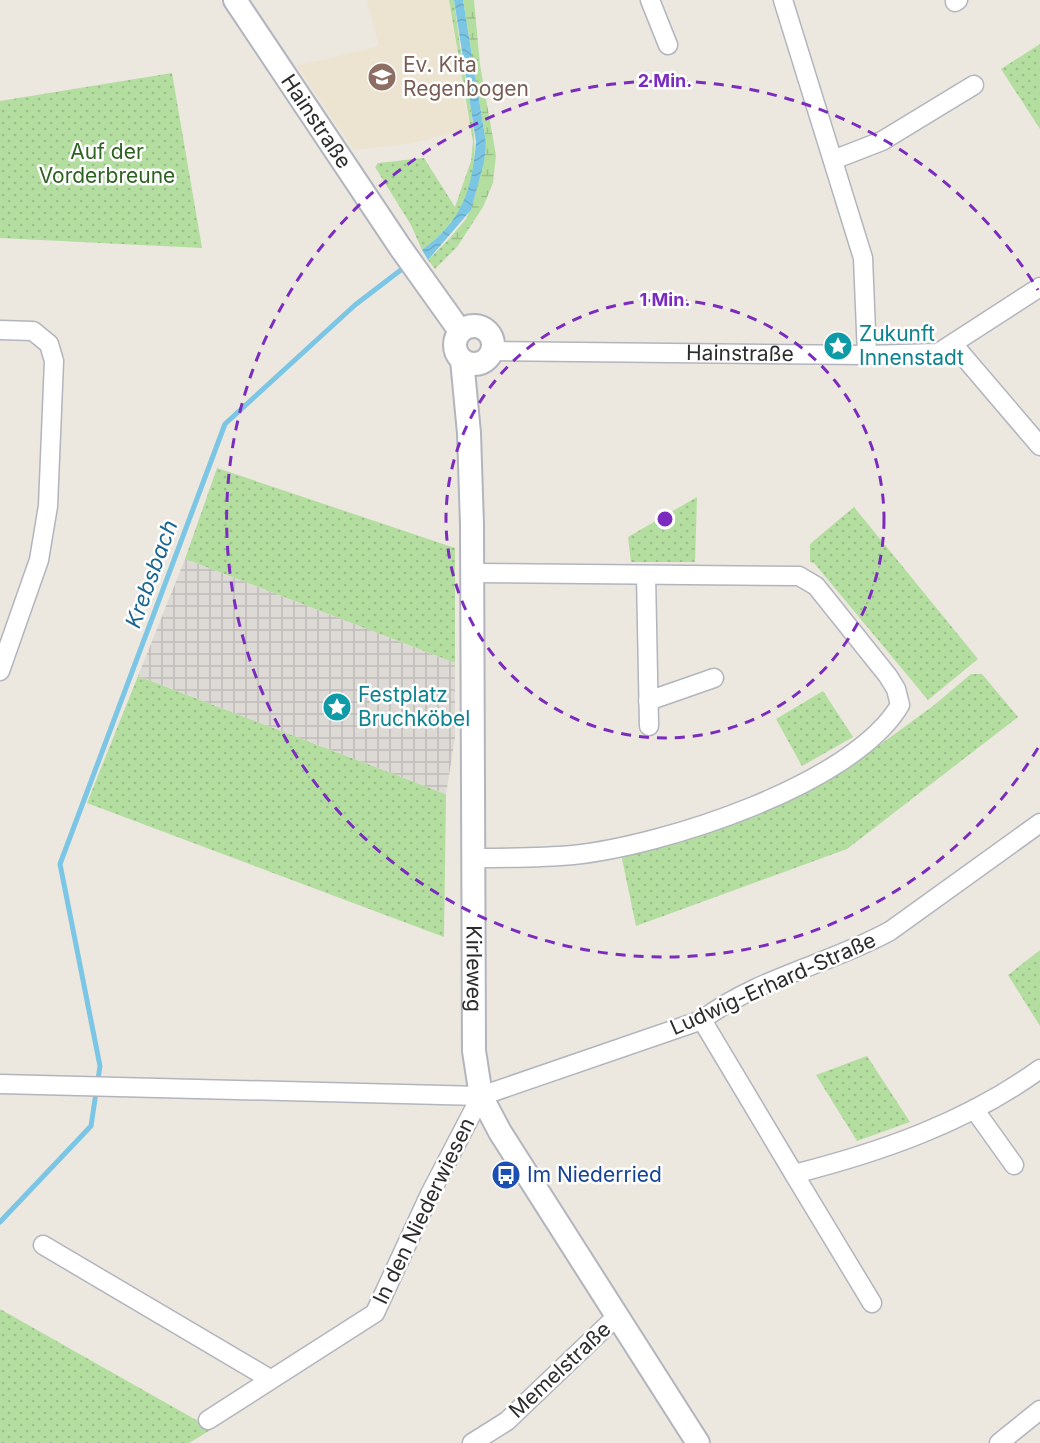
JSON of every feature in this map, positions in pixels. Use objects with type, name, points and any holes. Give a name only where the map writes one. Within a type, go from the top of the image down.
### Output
[{"type":"street","name":"Hainstraße","points":[[235,0],[422,279],[460,331]]},
{"type":"street","points":[[650,0],[668,45]]},
{"type":"street","points":[[783,0],[863,258],[867,355]]},
{"type":"street","points":[[833,160],[882,141],[974,85]]},
{"type":"street","name":"Hainstraße","points":[[489,356],[938,353],[1040,287]]},
{"type":"street","points":[[474,326],[487,331],[492,337],[489,356],[470,364],[462,360],[454,346],[460,331],[474,326]]},
{"type":"street","points":[[0,330],[33,331],[49,344],[54,361],[48,506],[39,560],[0,671]]},
{"type":"street","points":[[954,344],[1040,446]]},
{"type":"street","name":"Kirleweg","points":[[469,433],[489,356]]},
{"type":"street","name":"Kirleweg","points":[[462,360],[469,433],[472,573],[474,1051],[481,1096],[524,1172],[698,1443]]},
{"type":"street","points":[[472,573],[798,576],[816,586],[888,676],[896,689],[900,705],[891,721],[850,754],[780,794],[716,820],[666,836],[575,855],[473,858]]},
{"type":"street","points":[[646,575],[649,726]]},
{"type":"street","points":[[648,701],[714,678]]},
{"type":"street","name":"Ludwig-Erhard-Straße","points":[[481,1096],[702,1020],[724,1003],[866,944],[890,931],[1040,823]]},
{"type":"street","points":[[702,1020],[872,1304]]},
{"type":"street","points":[[794,1174],[856,1158],[926,1132],[974,1109],[1040,1069]]},
{"type":"street","points":[[0,1084],[481,1096]]},
{"type":"street","name":"In den Niederwiesen","points":[[208,1420],[375,1312],[430,1194],[481,1096]]},
{"type":"street","points":[[974,1109],[1014,1165]]},
{"type":"street","points":[[43,1245],[270,1379]]},
{"type":"street","name":"Memelstraße","points":[[472,1443],[507,1421],[617,1316]]},
{"type":"street","points":[[999,1443],[1040,1410]]},
{"type":"shaded area","name":"Ev. Kita Regenbogen","points":[[367,0],[449,0],[465,106],[471,128],[412,143],[354,150],[297,66],[379,46]]},
{"type":"shaded area","name":"Festplatz Bruchköbel","points":[[185,559],[455,663],[455,738],[446,794],[138,676]]},
{"type":"green space","points":[[449,0],[454,0],[472,117],[474,166],[470,188],[460,210],[445,231],[422,250],[411,225],[375,167],[378,163],[424,158],[455,207],[471,161],[473,142]]},
{"type":"green space","points":[[463,0],[474,0],[480,65],[496,155],[493,183],[483,207],[457,247],[449,239],[466,219],[474,199],[486,143]]},
{"type":"green space","points":[[1040,44],[1040,129],[1001,69]]},
{"type":"green space","name":"Auf der Vorderbreune","points":[[172,73],[202,248],[0,238],[0,101]]},
{"type":"green space","points":[[449,239],[457,247],[435,269],[428,260]]},
{"type":"green space","points":[[217,468],[455,548],[455,663],[185,559]]},
{"type":"green space","points":[[697,497],[695,562],[631,562],[628,537]]},
{"type":"green space","points":[[854,507],[978,659],[928,700],[814,563],[810,562],[810,544]]},
{"type":"green space","points":[[971,674],[982,674],[1018,717],[847,849],[636,926],[621,854],[785,801],[866,755],[933,706]]},
{"type":"green space","points":[[138,676],[446,794],[444,937],[87,803]]},
{"type":"green space","points":[[823,691],[853,737],[802,766],[776,719]]},
{"type":"green space","points":[[1040,950],[1040,1026],[1008,975]]},
{"type":"green space","points":[[867,1056],[910,1122],[857,1141],[816,1075]]},
{"type":"green space","points":[[0,1309],[212,1429],[189,1443],[0,1443]]},
{"type":"water","points":[[454,0],[463,0],[486,143],[484,162],[471,210],[428,260],[422,250],[447,228],[456,216],[468,190],[476,142]]},
{"type":"waterway","name":"Krebsbach","points":[[0,1222],[91,1126],[100,1066],[60,864],[225,424],[355,305],[406,266]]},
{"type":"place","name":"Ev. Kita Regenbogen","points":[[382,77]]},
{"type":"place","name":"Zukunft Innenstadt","points":[[838,346]]},
{"type":"place","name":"Festplatz Bruchköbel","points":[[337,707]]},
{"type":"place","name":"Im Niederried","points":[[506,1175]]}]
